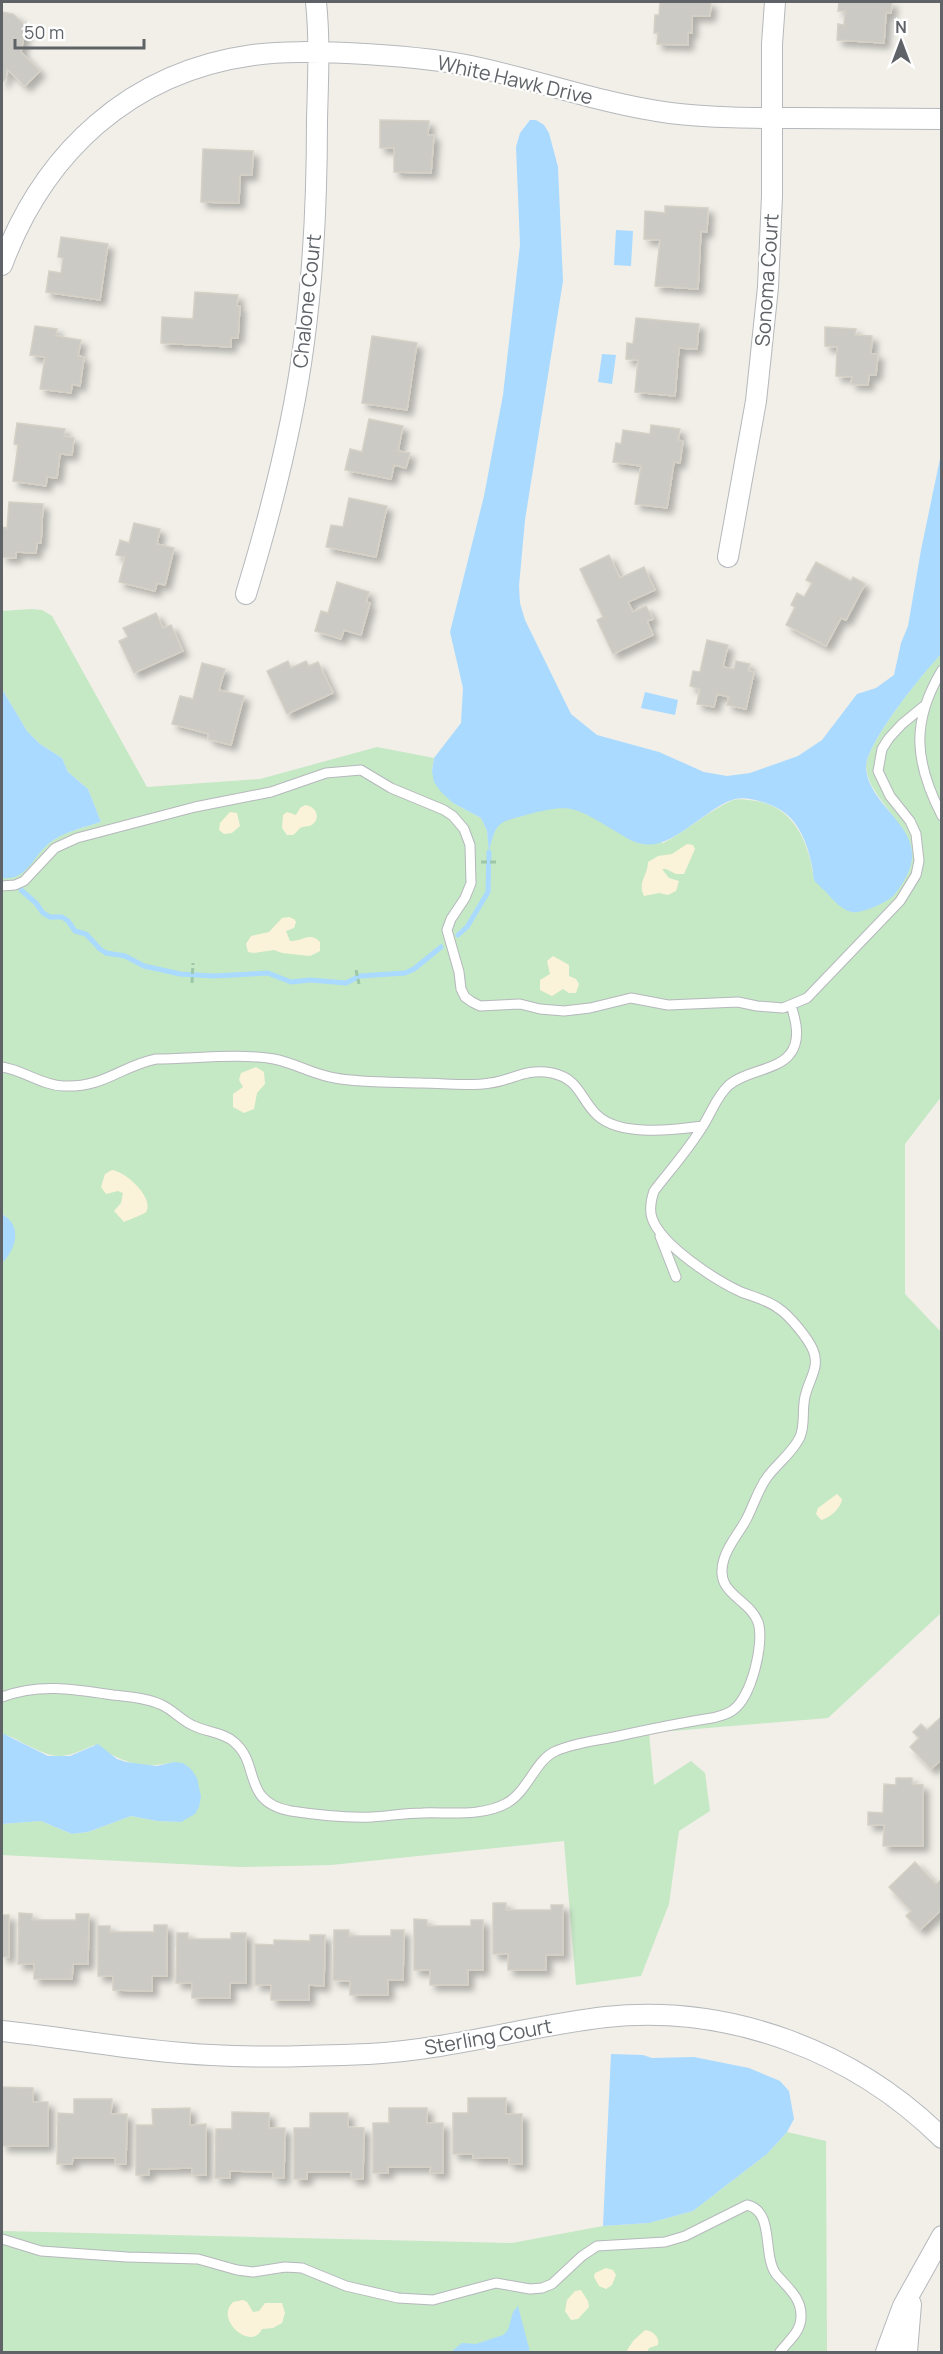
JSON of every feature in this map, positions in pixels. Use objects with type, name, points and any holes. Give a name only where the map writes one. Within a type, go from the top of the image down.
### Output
[{"type":"street","name":"Chalone Court","points":[[246,594],[289,427],[304,342],[315,215],[318,52],[316,2]]},
{"type":"street","name":"Sonoma Court","points":[[728,557],[750,439],[766,309],[771,229],[774,118],[772,44],[775,2]]},
{"type":"street","name":"White Hawk Drive","points":[[2,265],[16,227],[33,196],[58,163],[79,140],[125,103],[160,83],[215,63],[266,54],[318,52],[385,55],[458,64],[506,74],[585,97],[671,113],[774,118],[942,119]]},
{"type":"street","name":"Sterling Court","points":[[2,2031],[210,2055],[281,2057],[393,2052],[457,2045],[606,2017],[672,2015],[737,2024],[782,2037],[835,2059],[873,2081],[904,2104],[942,2138]]},
{"type":"street","points":[[886,2352],[894,2326],[942,2236]]},
{"type":"street","points":[[907,2352],[910,2309],[916,2283]]},
{"type":"lane","points":[[942,670],[924,706],[918,738],[921,763],[942,816]]},
{"type":"lane","points":[[2,886],[24,881],[55,848],[77,838],[195,807],[271,792],[326,773],[361,770],[391,788],[444,810],[453,816],[464,829],[470,845],[471,883],[447,930],[459,972],[461,989],[465,997],[472,1002],[480,1006],[520,1004],[564,1011],[590,1008],[631,998],[668,1005],[738,1002],[773,1008],[791,1005],[807,998],[892,910],[916,875],[920,861],[916,834],[910,821],[890,796],[878,771],[882,749],[902,724],[924,706]]},
{"type":"lane","points":[[676,1277],[651,1215],[654,1191],[703,1126],[719,1097],[729,1086],[741,1077],[777,1063],[789,1055],[797,1041],[796,1023],[791,1005]]},
{"type":"lane","points":[[2,1067],[47,1084],[63,1086],[100,1082],[141,1062],[156,1059],[275,1059],[321,1075],[360,1081],[491,1083],[531,1071],[553,1074],[576,1085],[599,1117],[610,1124],[657,1130],[703,1126]]},
{"type":"lane","points":[[2,1697],[23,1690],[44,1687],[151,1701],[192,1726],[227,1737],[236,1743],[245,1757],[258,1792],[264,1799],[281,1809],[311,1814],[370,1817],[485,1811],[514,1798],[550,1754],[578,1744],[731,1712],[745,1698],[751,1685],[759,1627],[748,1607],[726,1588],[722,1575],[722,1563],[726,1552],[748,1518],[760,1488],[801,1436],[804,1422],[804,1399],[815,1370],[813,1349],[780,1309],[725,1283],[700,1267],[673,1246],[657,1228]]},
{"type":"lane","points":[[2,2239],[41,2251],[198,2259],[237,2271],[302,2268],[346,2286],[398,2298],[433,2300],[496,2283],[530,2289],[542,2288],[552,2284],[582,2256],[597,2246],[665,2242],[685,2236],[747,2205],[753,2206],[758,2211],[767,2231],[771,2265],[796,2298],[800,2307],[799,2326],[780,2352]]},
{"type":"path","points":[[479,862],[496,862]]},
{"type":"path","points":[[192,983],[194,963]]},
{"type":"path","points":[[356,970],[359,984]]},
{"type":"green space","points":[[42,610],[52,616],[147,787],[260,779],[377,747],[434,758],[432,771],[453,803],[481,818],[487,831],[489,849],[494,832],[501,821],[554,807],[575,809],[663,843],[733,800],[744,799],[769,805],[790,819],[804,841],[814,879],[912,860],[908,840],[874,790],[866,767],[875,742],[885,726],[941,654],[941,1097],[905,1144],[905,1294],[941,1332],[941,1613],[828,1718],[649,1733],[654,1785],[691,1761],[705,1773],[710,1811],[679,1831],[669,1904],[641,1976],[576,1985],[564,1841],[331,1865],[240,1867],[2,1855],[2,1824],[41,1821],[72,1834],[88,1832],[131,1816],[157,1821],[181,1822],[174,1762],[141,1765],[123,1760],[94,1745],[66,1755],[51,1755],[2,1735],[2,1263],[6,1216],[2,1214],[2,878],[18,875],[45,846],[58,838],[101,822],[88,789],[68,772],[62,758],[40,744],[27,731],[2,689],[2,611]]},
{"type":"green space","points":[[787,2132],[826,2141],[827,2352],[2,2352],[2,2231],[512,2243],[603,2226],[649,2223],[693,2211],[767,2154]]},
{"type":"sand","points":[[305,805],[316,811],[316,820],[311,825],[300,828],[294,835],[287,835],[282,828],[283,815],[287,812],[296,815]]},
{"type":"sand","points":[[230,812],[237,813],[240,826],[232,833],[224,834],[219,830],[220,823]]},
{"type":"sand","points":[[687,844],[693,845],[695,849],[684,874],[662,869],[669,878],[679,881],[676,891],[668,895],[659,893],[644,896],[642,883],[648,862],[658,856],[672,854]]},
{"type":"sand","points":[[289,917],[296,922],[294,928],[286,931],[290,941],[312,937],[320,942],[320,951],[310,956],[274,950],[248,952],[246,944],[251,936],[269,932],[282,918]]},
{"type":"sand","points":[[553,956],[569,965],[569,976],[576,979],[579,984],[576,993],[569,993],[563,989],[552,996],[540,990],[540,980],[550,974],[547,961]]},
{"type":"sand","points":[[256,1067],[264,1072],[265,1084],[257,1093],[254,1109],[244,1113],[233,1107],[233,1094],[243,1087],[239,1080],[241,1073]]},
{"type":"sand","points":[[112,1170],[131,1180],[143,1193],[148,1206],[145,1213],[124,1222],[114,1211],[121,1203],[123,1193],[118,1191],[106,1194],[101,1187],[105,1174]]},
{"type":"sand","points":[[837,1494],[842,1499],[840,1506],[831,1515],[821,1520],[816,1514],[818,1508]]},
{"type":"sand","points":[[606,2268],[613,2270],[616,2275],[612,2285],[606,2289],[599,2286],[594,2277],[595,2273]]},
{"type":"sand","points":[[581,2290],[589,2307],[578,2319],[571,2320],[565,2311],[567,2300],[575,2291]]},
{"type":"sand","points":[[243,2300],[253,2312],[259,2311],[265,2303],[282,2303],[285,2313],[282,2323],[273,2328],[262,2329],[257,2335],[251,2337],[243,2335],[231,2325],[228,2309],[233,2302]]},
{"type":"sand","points":[[645,2330],[655,2335],[658,2345],[649,2348],[647,2352],[626,2352],[633,2341]]},
{"type":"water","points":[[530,120],[536,120],[544,125],[549,133],[558,167],[563,281],[525,520],[519,586],[520,603],[525,620],[571,714],[597,735],[659,752],[704,772],[727,776],[750,773],[798,756],[822,740],[857,694],[876,688],[894,675],[901,643],[908,626],[941,454],[941,654],[909,692],[884,727],[874,743],[866,769],[877,796],[905,831],[912,858],[908,873],[897,891],[890,899],[873,907],[852,912],[835,902],[814,880],[805,842],[797,826],[786,814],[770,804],[746,798],[735,799],[724,803],[678,835],[654,844],[632,841],[582,812],[564,808],[541,811],[499,825],[489,852],[487,831],[481,818],[453,803],[434,782],[432,771],[434,758],[461,723],[463,688],[450,632],[484,496],[503,395],[520,245],[516,147],[520,133]]},
{"type":"water","points":[[616,230],[633,231],[631,266],[614,265]]},
{"type":"water","points":[[602,354],[616,355],[612,384],[598,382]]},
{"type":"water","points":[[2,689],[27,731],[40,744],[62,758],[68,772],[88,789],[101,822],[70,832],[52,841],[25,871],[11,878],[2,878]]},
{"type":"water","points":[[645,692],[678,700],[675,715],[641,708]]},
{"type":"water","points":[[2,1214],[13,1225],[15,1238],[11,1251],[2,1263]]},
{"type":"water","points":[[2,1735],[48,1756],[70,1756],[98,1744],[117,1759],[126,1762],[157,1766],[174,1762],[183,1763],[197,1778],[201,1797],[199,1807],[195,1814],[181,1822],[157,1821],[131,1816],[88,1832],[72,1834],[41,1821],[2,1824]]},
{"type":"water","points":[[611,2054],[643,2055],[652,2058],[694,2057],[749,2068],[780,2081],[789,2091],[794,2119],[787,2132],[767,2154],[693,2211],[649,2223],[603,2226]]},
{"type":"water","points":[[518,2306],[530,2352],[451,2352],[462,2343],[476,2344],[503,2335],[508,2330],[513,2312]]},
{"type":"building","points":[[660,2],[711,2],[710,16],[692,16],[692,33],[688,32],[688,45],[657,44],[658,33],[654,33],[655,15],[659,15]]},
{"type":"building","points":[[839,2],[892,2],[891,13],[886,13],[884,43],[837,40],[838,24],[844,25],[845,11],[838,11]]},
{"type":"building","points":[[2,12],[13,14],[26,26],[21,52],[40,71],[25,86],[7,69],[6,78],[2,83]]},
{"type":"building","points":[[380,120],[429,121],[428,135],[434,135],[431,173],[394,172],[394,148],[380,148]]},
{"type":"building","points":[[203,149],[253,151],[252,175],[240,175],[239,203],[201,202]]},
{"type":"building","points":[[665,206],[708,208],[707,232],[701,231],[698,289],[655,286],[660,240],[644,239],[645,211],[665,213]]},
{"type":"building","points":[[61,237],[108,244],[100,300],[46,292],[49,271],[61,273],[63,258],[58,257]]},
{"type":"building","points":[[195,292],[238,295],[237,306],[240,306],[238,338],[231,338],[231,347],[161,343],[162,317],[193,319]]},
{"type":"building","points":[[636,318],[699,324],[697,349],[679,348],[675,396],[635,392],[638,360],[626,359],[627,343],[633,344]]},
{"type":"building","points":[[35,326],[57,329],[56,336],[81,340],[78,356],[84,357],[80,386],[72,384],[71,393],[40,389],[45,357],[30,355]]},
{"type":"building","points":[[825,327],[856,329],[855,335],[872,336],[871,354],[878,354],[876,375],[869,375],[868,385],[851,384],[852,377],[836,376],[837,347],[825,346]]},
{"type":"building","points":[[372,336],[417,343],[407,410],[362,403]]},
{"type":"building","points":[[369,419],[403,426],[398,451],[410,453],[406,468],[394,465],[391,479],[345,470],[350,449],[362,452]]},
{"type":"building","points":[[17,423],[65,429],[64,436],[74,438],[72,455],[60,454],[57,478],[47,477],[46,486],[13,481],[18,445],[14,444]]},
{"type":"building","points":[[651,425],[680,429],[678,440],[683,441],[680,463],[674,462],[667,508],[635,504],[641,466],[613,462],[616,443],[621,444],[623,430],[650,434]]},
{"type":"building","points":[[349,498],[387,506],[376,557],[326,547],[331,525],[343,527]]},
{"type":"building","points":[[9,502],[43,504],[41,543],[37,543],[36,553],[16,552],[16,558],[2,557],[2,527],[7,528]]},
{"type":"building","points":[[134,523],[160,529],[157,544],[174,548],[165,585],[157,583],[155,591],[119,582],[125,557],[116,555],[120,540],[129,543]]},
{"type":"building","points":[[609,555],[620,578],[644,567],[655,590],[628,602],[633,612],[646,606],[653,619],[647,621],[653,635],[613,654],[597,620],[603,617],[580,569]]},
{"type":"building","points":[[816,562],[851,581],[853,577],[865,584],[846,620],[841,618],[826,646],[786,625],[795,607],[791,605],[797,593],[804,597],[812,583],[806,580]]},
{"type":"building","points":[[337,582],[369,592],[366,602],[370,603],[361,635],[344,630],[341,639],[315,631],[321,611],[328,613]]},
{"type":"building","points":[[156,613],[163,628],[171,625],[183,651],[134,673],[119,641],[128,637],[123,628]]},
{"type":"building","points":[[707,640],[728,645],[723,667],[734,669],[736,661],[750,664],[748,671],[754,672],[746,709],[727,705],[729,697],[717,694],[714,707],[697,704],[700,689],[690,686],[693,671],[700,672]]},
{"type":"building","points":[[288,661],[291,668],[306,661],[309,666],[318,662],[333,693],[287,714],[267,671]]},
{"type":"building","points":[[202,663],[225,669],[219,690],[244,696],[231,745],[208,739],[209,734],[172,724],[180,696],[193,699]]},
{"type":"building","points":[[940,1718],[942,1720],[942,1759],[931,1769],[910,1747],[919,1738],[913,1732],[921,1724],[927,1730]]},
{"type":"building","points":[[896,1778],[912,1778],[912,1784],[923,1785],[923,1846],[883,1846],[884,1825],[868,1825],[868,1812],[883,1813],[884,1784],[896,1785]]},
{"type":"building","points":[[915,1862],[936,1884],[942,1879],[942,1909],[920,1930],[906,1916],[911,1911],[889,1887]]},
{"type":"building","points":[[493,1903],[506,1903],[506,1910],[551,1910],[551,1905],[563,1905],[563,1955],[546,1955],[546,1970],[508,1970],[508,1954],[493,1954]]},
{"type":"building","points":[[19,1913],[32,1914],[32,1920],[76,1920],[76,1914],[89,1914],[88,1964],[73,1964],[72,1979],[34,1979],[34,1964],[18,1964]]},
{"type":"building","points":[[2,1915],[9,1915],[9,1957],[2,1957]]},
{"type":"building","points":[[414,1919],[427,1920],[427,1926],[471,1926],[471,1920],[483,1920],[483,1970],[468,1970],[468,1985],[430,1985],[430,1970],[414,1970]]},
{"type":"building","points":[[154,1925],[167,1925],[167,1976],[152,1976],[152,1991],[113,1990],[113,1976],[98,1976],[98,1926],[110,1926],[110,1932],[154,1932]]},
{"type":"building","points":[[334,1930],[349,1930],[349,1936],[391,1936],[391,1930],[404,1930],[403,1980],[388,1980],[388,1995],[350,1995],[350,1981],[333,1980]]},
{"type":"building","points":[[177,1933],[188,1933],[188,1939],[231,1939],[231,1933],[246,1933],[246,1983],[230,1983],[230,1998],[192,1998],[192,1983],[176,1983]]},
{"type":"building","points":[[310,1935],[325,1935],[324,1986],[309,1985],[309,2000],[271,2000],[271,1985],[255,1985],[255,1944],[274,1945],[274,1940],[310,1941]]},
{"type":"building","points":[[2,2087],[33,2088],[33,2102],[48,2102],[48,2146],[2,2146]]},
{"type":"building","points":[[468,2098],[506,2098],[506,2114],[522,2114],[522,2164],[509,2164],[509,2158],[473,2158],[473,2154],[453,2154],[453,2113],[468,2113]]},
{"type":"building","points":[[74,2099],[112,2099],[111,2114],[127,2114],[126,2164],[115,2164],[115,2158],[73,2158],[72,2164],[57,2164],[58,2113],[74,2114]]},
{"type":"building","points":[[190,2108],[190,2125],[206,2124],[206,2175],[192,2175],[192,2168],[149,2169],[149,2175],[136,2175],[136,2125],[153,2125],[152,2109]]},
{"type":"building","points":[[389,2108],[427,2108],[427,2123],[443,2123],[443,2173],[430,2173],[431,2167],[388,2167],[388,2173],[373,2173],[373,2123],[389,2123]]},
{"type":"building","points":[[232,2112],[269,2113],[269,2128],[285,2128],[284,2178],[273,2178],[273,2172],[230,2171],[230,2178],[215,2178],[216,2129],[232,2129]]},
{"type":"building","points":[[310,2113],[348,2113],[348,2127],[364,2128],[363,2179],[351,2179],[351,2172],[307,2172],[307,2179],[294,2179],[294,2128],[310,2128]]},
{"type":"waterway","points":[[458,935],[467,927],[488,892],[489,852]]},
{"type":"waterway","points":[[21,890],[36,903],[43,913],[50,917],[62,917],[75,931],[86,934],[106,953],[125,956],[144,966],[180,974],[214,976],[268,973],[291,982],[310,980],[346,983],[360,976],[405,973],[414,969],[441,947]]}]
